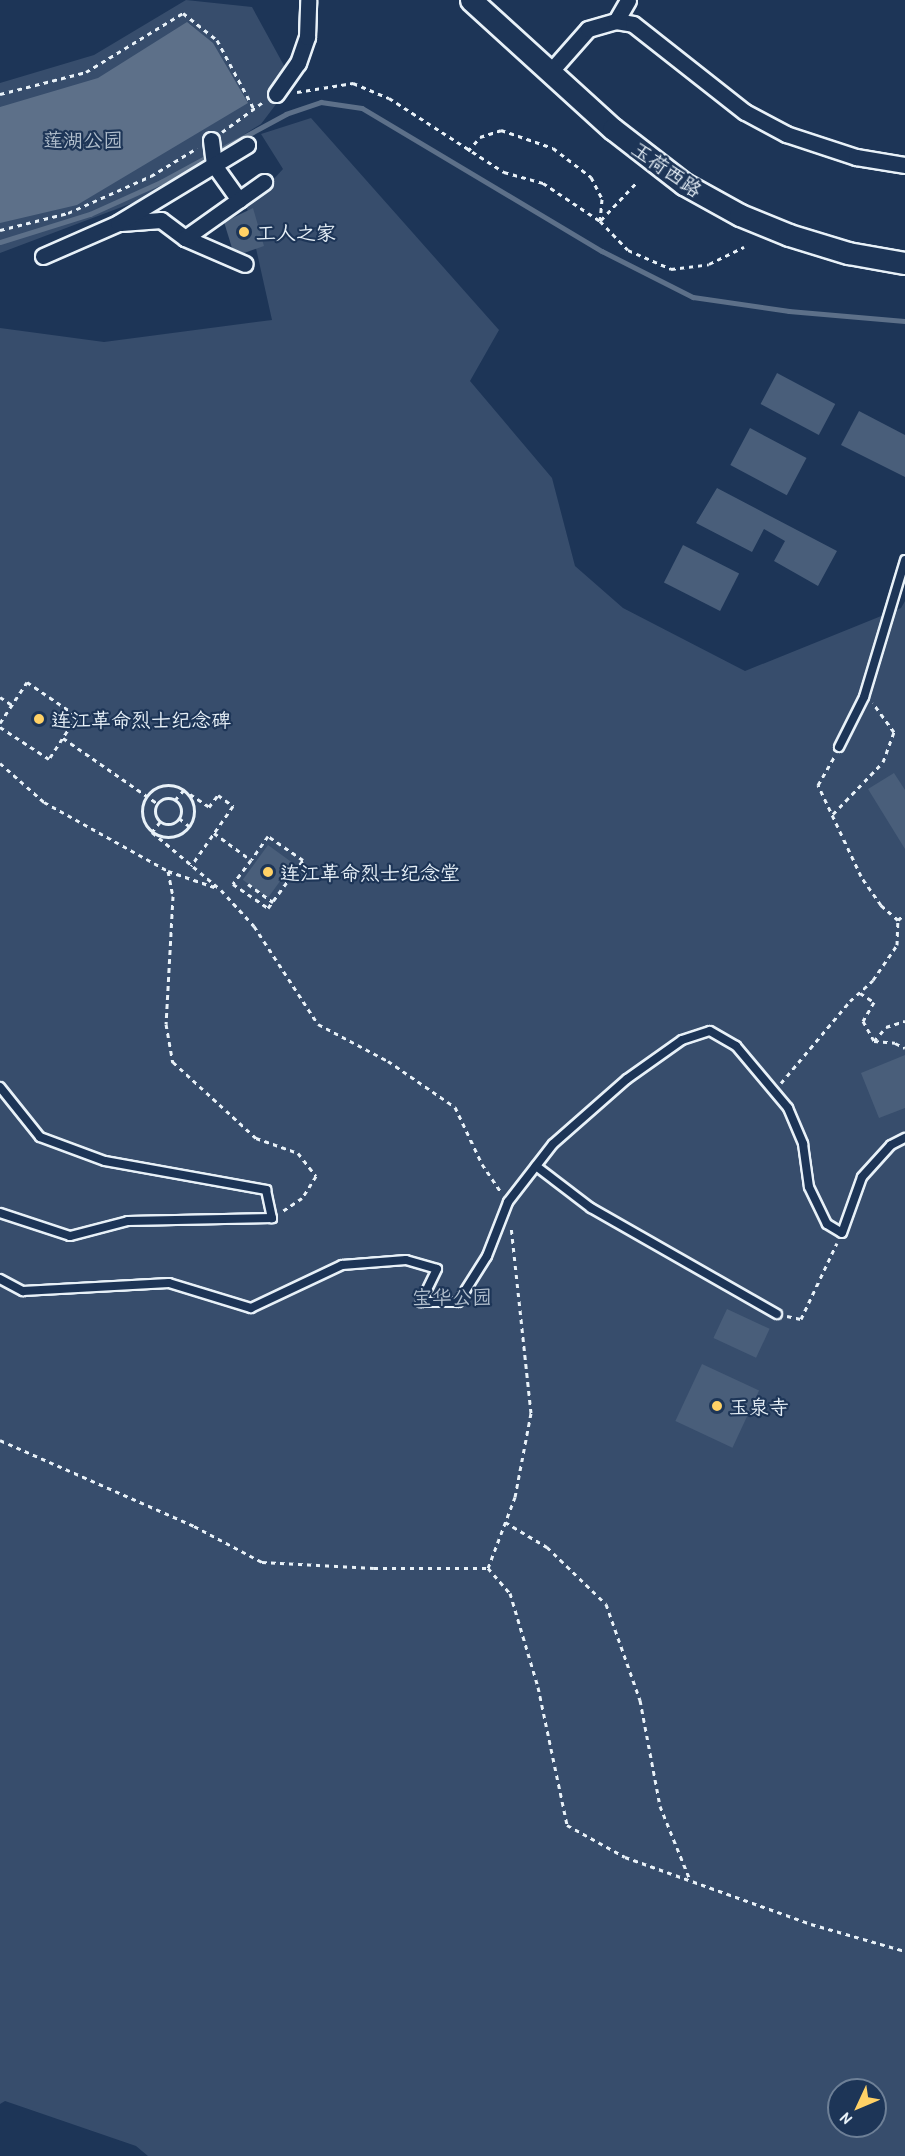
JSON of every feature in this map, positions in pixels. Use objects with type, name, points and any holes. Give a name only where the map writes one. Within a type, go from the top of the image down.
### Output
[{"type":"main road","name":"玉荷西路","points":[[471,0],[650,160],[721,206],[813,243],[905,263]]},
{"type":"street","points":[[276,94],[298,63],[304,46],[308,0]]},
{"type":"street","points":[[616,21],[628,0]]},
{"type":"street","points":[[550,72],[588,29],[616,21],[633,24],[745,112],[786,134],[856,157],[905,165]]},
{"type":"street","points":[[211,140],[214,165],[238,200]]},
{"type":"street","points":[[43,256],[118,224],[247,145]]},
{"type":"street","points":[[185,238],[264,182]]},
{"type":"street","points":[[118,224],[161,220],[185,238],[246,264]]},
{"type":"lane","points":[[839,747],[864,697],[905,560]]},
{"type":"lane","points":[[0,1279],[23,1291],[169,1284],[251,1308],[342,1265],[406,1260],[437,1269],[421,1302],[458,1302],[487,1256],[508,1202],[553,1144],[627,1078],[682,1040],[710,1030],[736,1046],[788,1108],[803,1144],[808,1187],[827,1224],[842,1233],[862,1177],[891,1145],[905,1138]]},
{"type":"lane","points":[[0,1087],[40,1137],[105,1161],[266,1190],[272,1218],[128,1221],[70,1236],[0,1213]]},
{"type":"lane","points":[[536,1166],[591,1208],[777,1314]]},
{"type":"path","points":[[0,94],[86,72],[183,13],[217,40],[254,109]]},
{"type":"path","points":[[0,230],[68,213],[151,176],[211,140],[276,94],[353,84],[389,98],[468,151],[504,172],[543,183],[600,221],[628,250],[671,269],[709,264],[744,247]]},
{"type":"path","points":[[468,151],[480,137],[501,130],[553,148],[591,177],[602,199],[600,221]]},
{"type":"path","points":[[600,221],[635,184]]},
{"type":"path","points":[[27,682],[78,716],[49,759],[0,725],[12,705],[27,682]]},
{"type":"path","points":[[0,697],[12,705]]},
{"type":"path","points":[[832,814],[883,762],[894,732],[878,707],[864,697]]},
{"type":"path","points":[[63,738],[157,802]]},
{"type":"path","points":[[839,747],[818,785],[861,876],[881,905],[898,920]]},
{"type":"path","points":[[0,763],[44,802],[168,871],[221,890]]},
{"type":"path","points":[[191,866],[233,806],[218,795],[209,807],[184,790],[160,786],[147,795],[142,814],[152,832],[191,866],[221,890],[254,926],[318,1024],[388,1061],[455,1107],[482,1164],[508,1202],[531,1413],[515,1497],[488,1568]]},
{"type":"path","points":[[176,801],[184,790]]},
{"type":"path","points":[[152,832],[171,837],[189,826],[193,804],[184,790]]},
{"type":"path","points":[[168,798],[176,801],[181,811],[179,818],[172,824],[160,822],[155,815],[157,802],[168,798]]},
{"type":"path","points":[[179,818],[189,826]]},
{"type":"path","points":[[152,832],[160,822]]},
{"type":"path","points":[[214,833],[251,860]]},
{"type":"path","points":[[268,836],[303,860],[268,908],[233,884],[251,860],[268,836]]},
{"type":"path","points":[[168,871],[173,896],[166,1024],[173,1062],[256,1138],[298,1153],[316,1176],[302,1198],[272,1218]]},
{"type":"path","points":[[248,884],[273,902]]},
{"type":"path","points":[[774,1092],[860,993],[897,945],[898,920],[905,914]]},
{"type":"path","points":[[860,993],[874,1002],[863,1021],[874,1041]]},
{"type":"path","points":[[874,1041],[886,1026],[905,1021]]},
{"type":"path","points":[[874,1041],[895,1042],[905,1048]]},
{"type":"path","points":[[777,1314],[801,1319],[842,1233]]},
{"type":"path","points":[[0,1440],[194,1526],[262,1562],[374,1569],[488,1568],[510,1593],[538,1687],[567,1825],[625,1857],[811,1924],[905,1951]]},
{"type":"path","points":[[505,1522],[548,1547],[606,1604],[640,1700],[660,1806],[690,1880]]},
{"type":"green space","name":"莲湖公园","points":[[186,0],[252,7],[293,82],[261,124],[135,202],[0,253],[0,83],[94,55]]},
{"type":"green space","name":"宝华公园","points":[[311,118],[499,330],[470,381],[552,478],[575,566],[623,608],[745,671],[901,608],[905,601],[905,2156],[148,2156],[136,2146],[5,2101],[0,2104],[0,328],[104,342],[272,320],[247,208],[283,169],[261,134]]},
{"type":"shaded area","points":[[187,22],[213,43],[248,103],[77,205],[0,223],[0,107],[98,78]]},
{"type":"building","name":"工人之家","points":[[253,208],[264,246],[244,253],[232,248],[224,222]]},
{"type":"building","points":[[777,373],[835,404],[819,435],[761,404]]},
{"type":"building","points":[[859,411],[905,435],[905,477],[841,445]]},
{"type":"building","points":[[750,428],[807,458],[787,495],[730,465]]},
{"type":"building","points":[[717,488],[837,551],[818,586],[774,561],[785,541],[764,529],[752,552],[696,523]]},
{"type":"building","points":[[683,545],[739,574],[720,611],[664,582]]},
{"type":"building","points":[[894,773],[905,790],[905,849],[868,789]]},
{"type":"building","name":"连江革命烈士纪念堂","points":[[268,845],[293,863],[268,898],[243,880]]},
{"type":"building","points":[[905,1055],[905,1108],[879,1118],[861,1073]]},
{"type":"building","points":[[727,1309],[770,1329],[756,1358],[713,1338]]},
{"type":"building","name":"玉泉寺","points":[[702,1364],[759,1391],[732,1448],[675,1421]]},
{"type":"waterway","points":[[0,242],[90,214],[161,182],[286,114],[321,102],[362,108],[602,251],[693,297],[789,311],[905,321]]},
{"type":"place","name":"工人之家","points":[[244,232]]},
{"type":"place","name":"连江革命烈士纪念碑","points":[[39,719]]},
{"type":"place","name":"连江革命烈士纪念堂","points":[[268,872]]},
{"type":"place","name":"玉泉寺","points":[[717,1406]]}]
